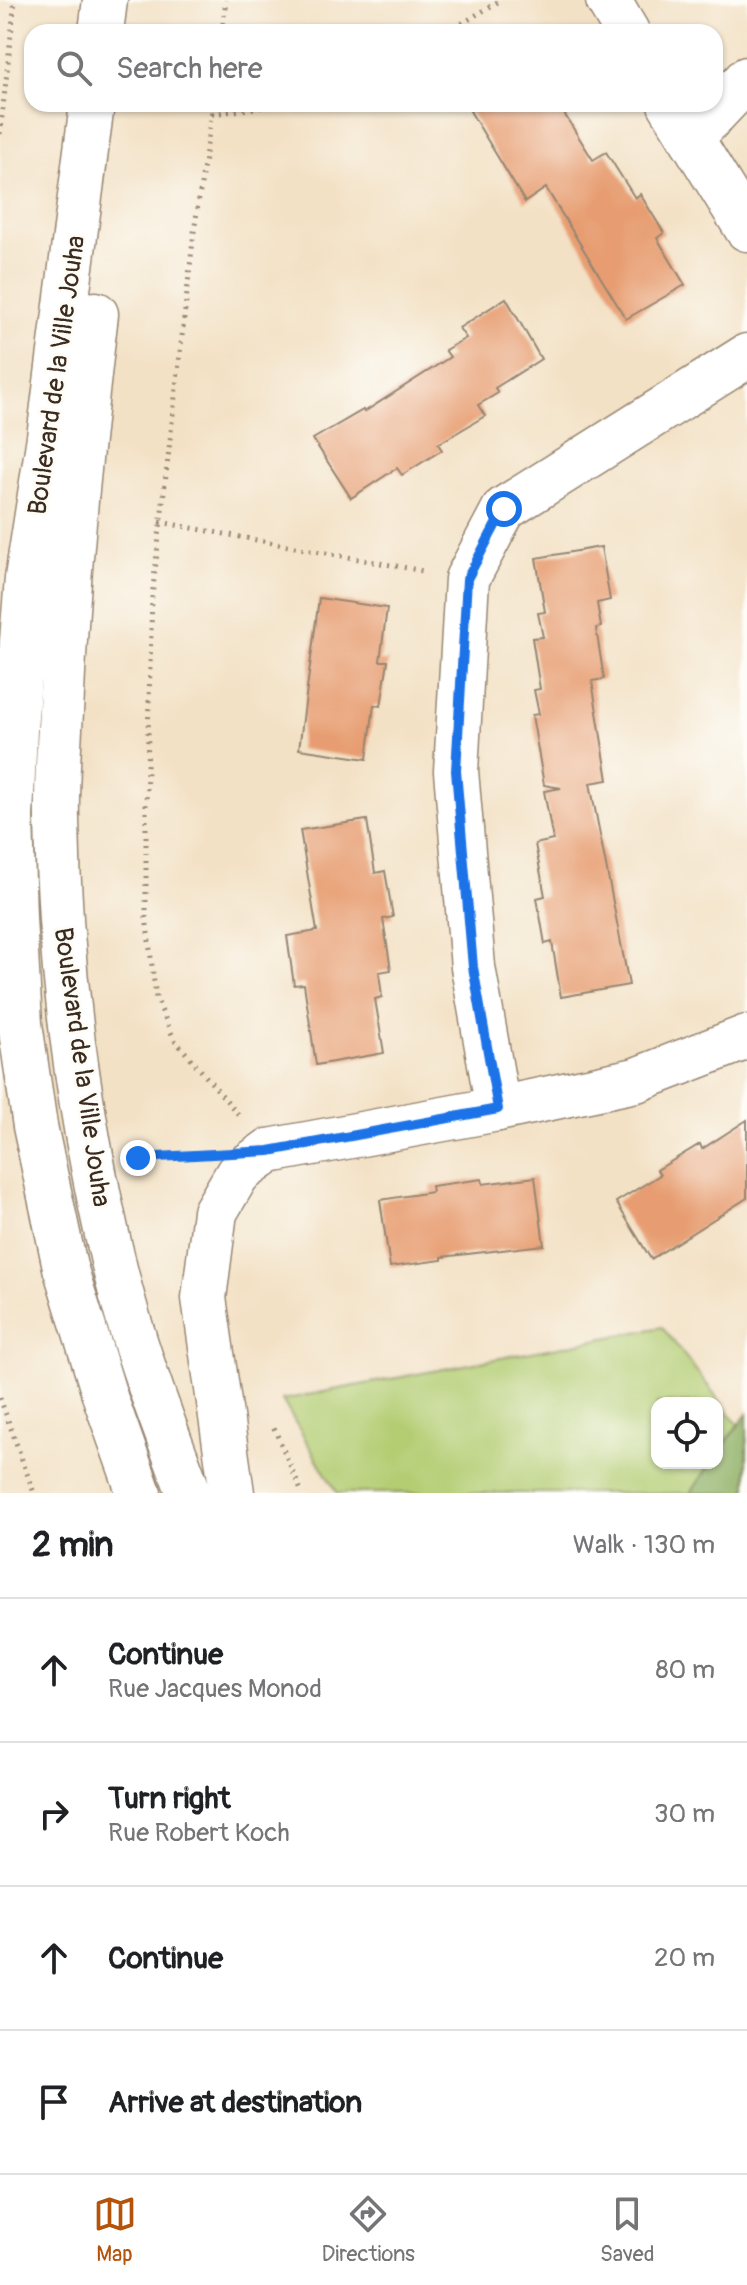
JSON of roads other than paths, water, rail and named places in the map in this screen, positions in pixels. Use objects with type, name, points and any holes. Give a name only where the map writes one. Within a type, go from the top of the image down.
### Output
[{"type":"main road","points":[[102,24],[105,0]]},
{"type":"main road","points":[[129,24],[132,0]]},
{"type":"main road","points":[[608,0],[622,24]]},
{"type":"main road","points":[[723,94],[747,79]]},
{"type":"main road","name":"Boulevard de la Ville Jouha","points":[[91,112],[49,437],[27,578],[11,816],[14,918],[20,1024],[26,1068],[65,1267],[106,1400],[139,1493]]},
{"type":"main road","name":"Boulevard de la Ville Jouha","points":[[119,112],[81,441],[65,630],[57,818],[60,917],[73,1038],[92,1160],[116,1271],[152,1393],[189,1493]]},
{"type":"main road","points":[[681,121],[747,229]]},
{"type":"main road","points":[[498,1109],[473,967],[456,771],[467,579],[504,509],[747,356]]},
{"type":"main road","points":[[232,1493],[204,1298],[215,1212],[238,1173],[269,1151],[636,1080],[747,1037]]}]
